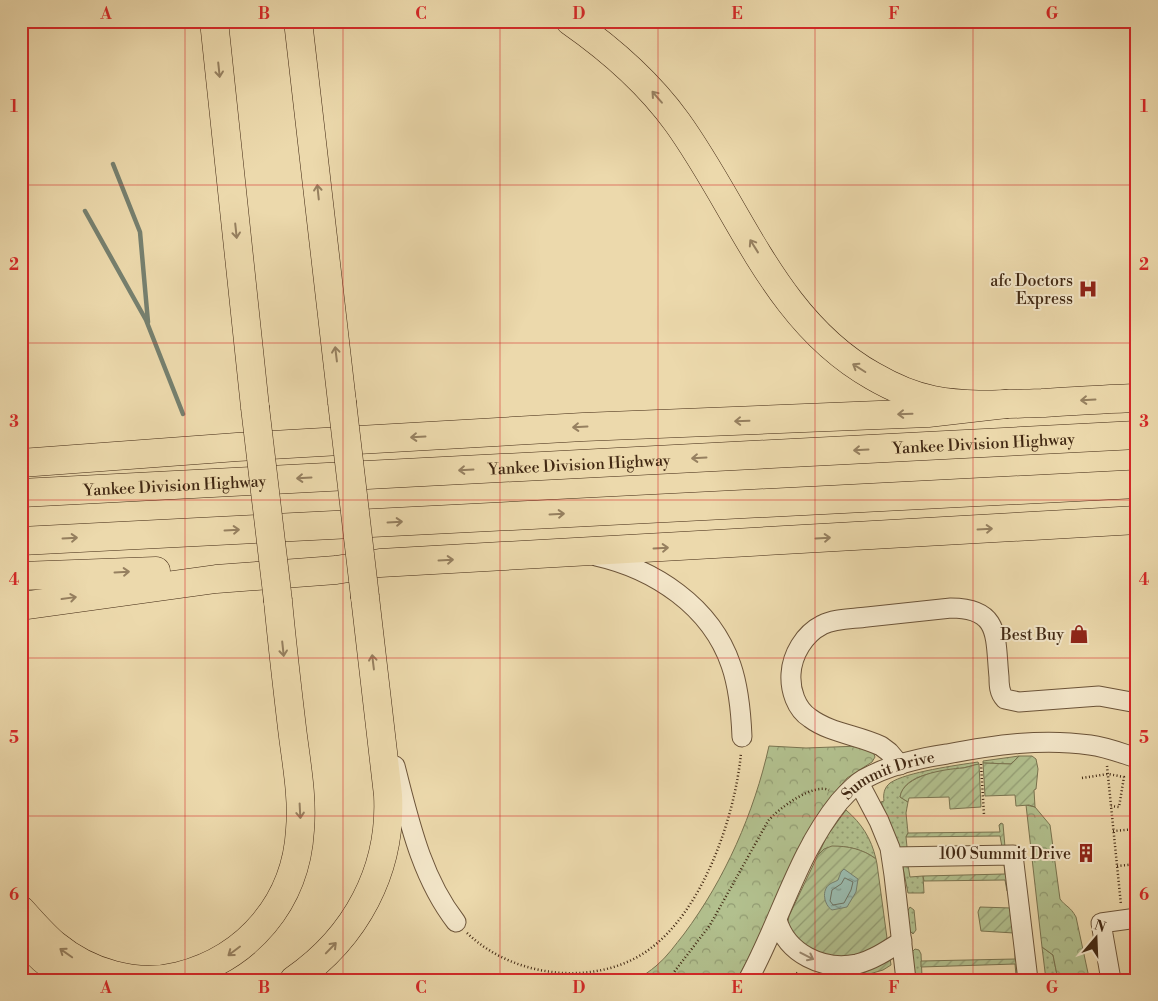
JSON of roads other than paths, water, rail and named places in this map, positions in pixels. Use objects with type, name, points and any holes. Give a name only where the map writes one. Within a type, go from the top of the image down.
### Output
[{"type":"highway","points":[[21,910],[54,944],[74,959],[110,974],[142,979],[175,977],[213,964],[237,950],[264,923],[278,904],[289,881],[297,856],[300,830],[300,798],[255,407],[214,21]]},
{"type":"highway","points":[[294,980],[323,957],[350,926],[365,903],[381,863],[387,837],[389,807],[298,21]]},
{"type":"highway","points":[[570,21],[597,40],[620,60],[667,110],[686,136],[784,294],[803,320],[824,341],[858,367],[880,380],[906,391],[931,399],[961,404],[1006,404],[1137,398]]},
{"type":"highway","points":[[21,463],[219,448],[583,427],[928,413],[1006,404]]},
{"type":"highway","name":"Yankee Division Highway","points":[[21,493],[1137,435]]},
{"type":"highway","points":[[21,541],[1137,484]]},
{"type":"highway","points":[[21,576],[337,561],[380,563],[1137,520]]},
{"type":"highway","points":[[21,606],[216,579],[336,570],[380,563]]},
{"type":"highway","points":[[21,938],[42,959],[69,980]]},
{"type":"street","points":[[566,553],[592,555],[642,571],[672,588],[691,605],[714,633],[731,665],[739,701],[742,737]]},
{"type":"street","points":[[900,765],[881,746],[817,723],[806,716],[798,705],[792,687],[793,661],[804,640],[822,625],[844,620],[950,608],[967,609],[988,620],[994,630],[1000,689],[1005,699],[1019,702],[1099,696],[1137,703]]},
{"type":"street","points":[[377,699],[408,816],[422,859],[442,902],[456,922]]},
{"type":"street","name":"Summit Drive","points":[[748,980],[802,865],[824,824],[840,801],[859,783],[875,774],[900,765],[960,751],[1033,742],[1090,745],[1137,758]]},
{"type":"street","points":[[859,783],[884,830],[892,857],[906,980]]},
{"type":"street","points":[[892,857],[1013,855],[1028,980]]},
{"type":"street","points":[[1111,980],[1101,923],[1137,918]]},
{"type":"street","points":[[777,920],[785,938],[794,949],[816,961],[833,964],[849,965],[864,961],[878,956],[902,941]]},
{"type":"water","points":[[844,869],[858,879],[856,892],[847,907],[832,910],[825,901],[825,890],[830,884],[838,880]]},
{"type":"waterway","points":[[113,164],[140,232],[148,322]]},
{"type":"waterway","points":[[85,211],[146,320],[183,414]]},
{"type":"place","name":"afc Doctors Express","points":[[1088,289]]},
{"type":"place","name":"Best Buy","points":[[1079,634]]},
{"type":"place","name":"100 Summit Drive","points":[[1086,853]]}]
